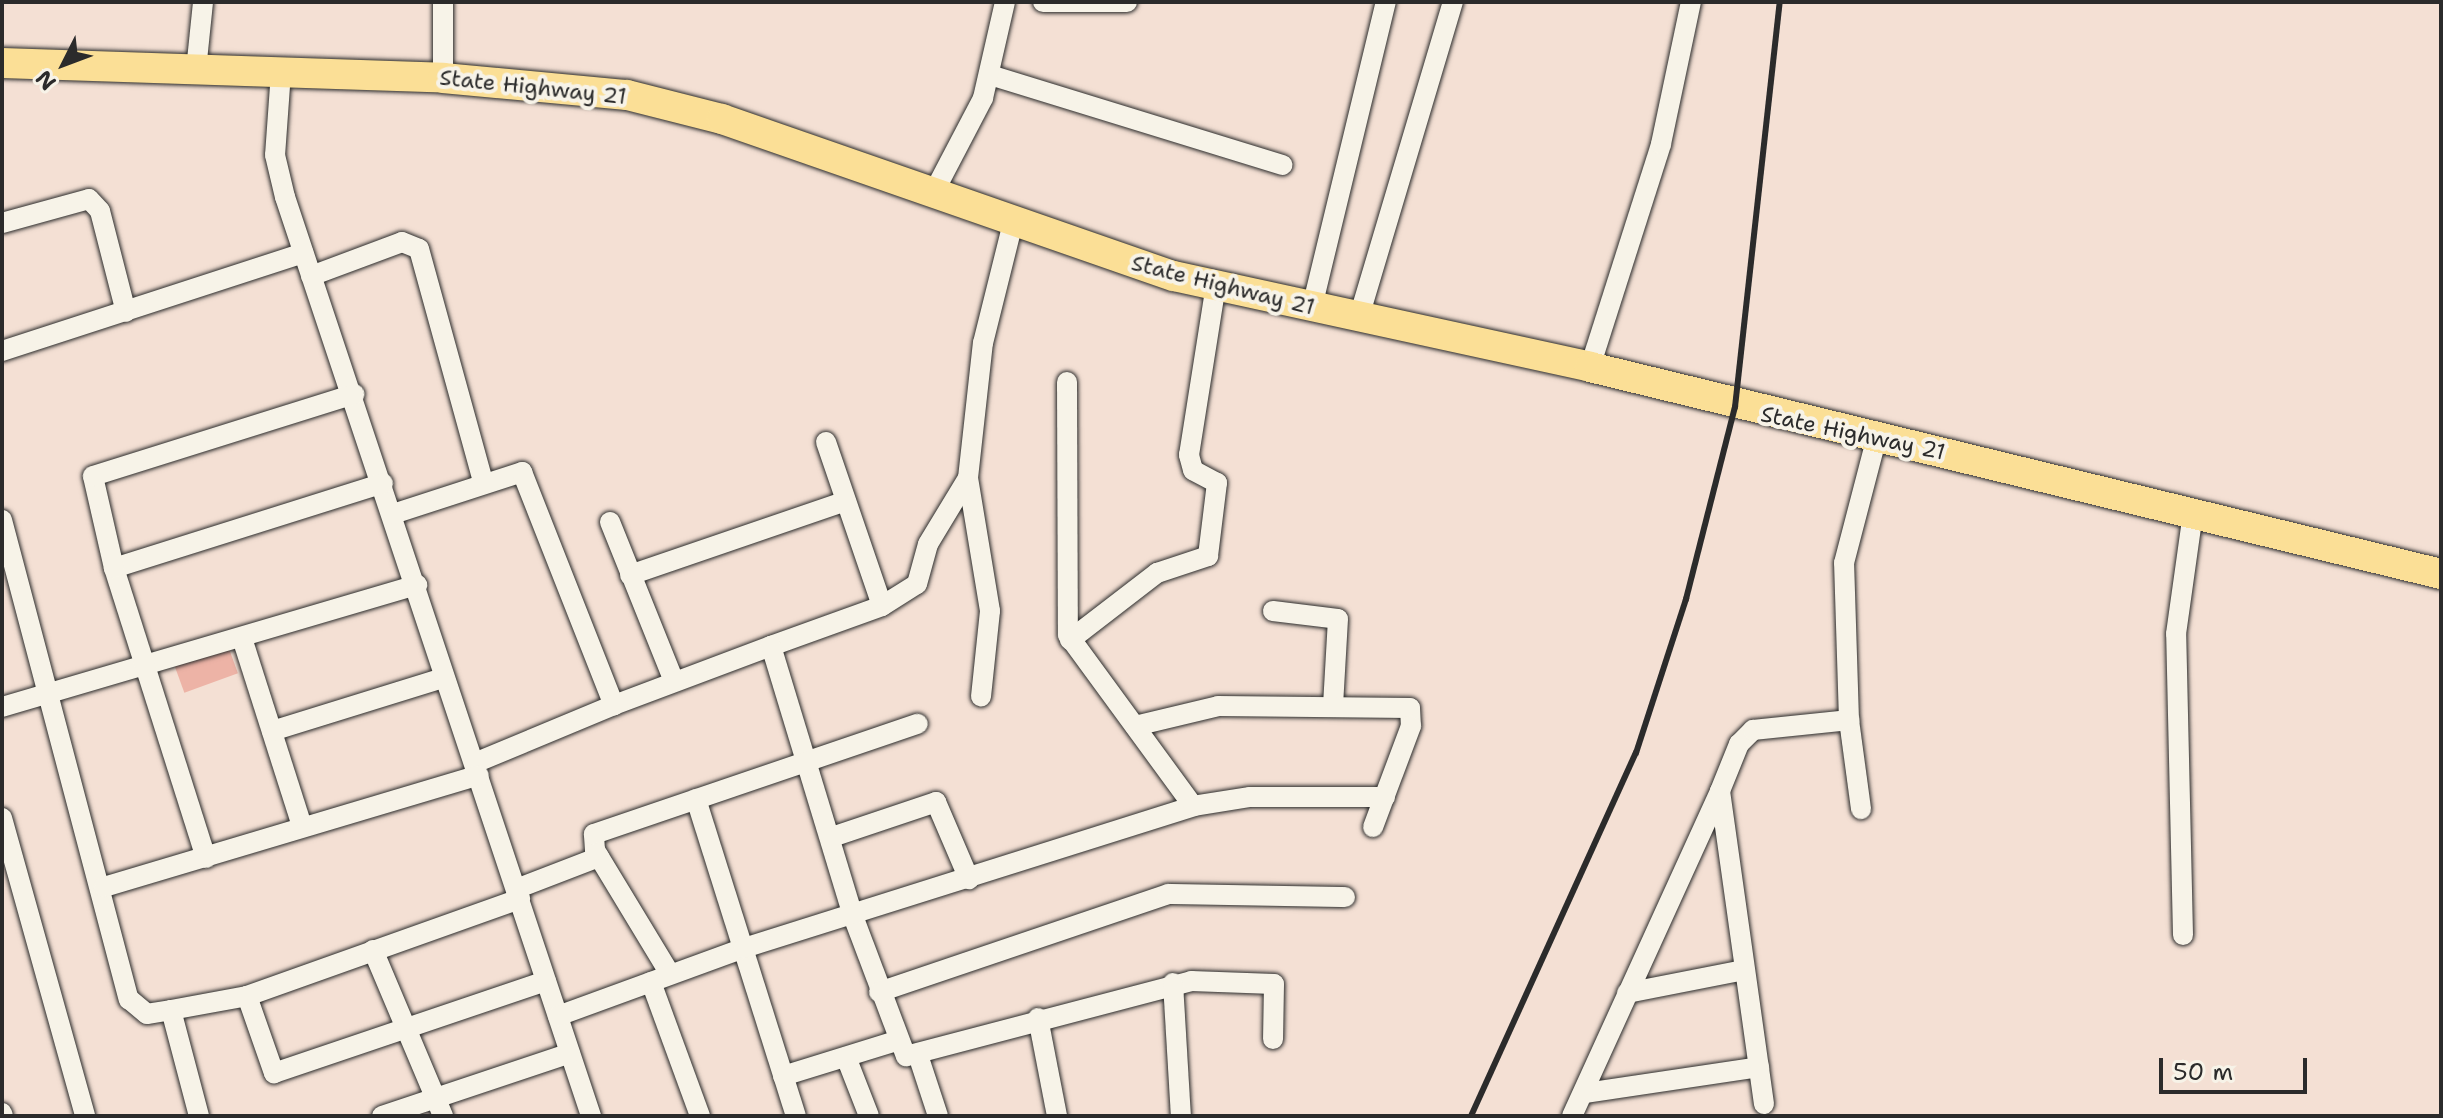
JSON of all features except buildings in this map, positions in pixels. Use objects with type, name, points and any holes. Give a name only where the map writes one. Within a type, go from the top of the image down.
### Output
[{"type":"highway","name":"State Highway 21","points":[[2,63],[443,78],[627,95],[935,190],[1013,223],[1216,285],[1590,367],[2441,574]]},
{"type":"street","points":[[196,70],[203,2]]},
{"type":"street","points":[[443,2],[443,78]]},
{"type":"street","points":[[935,190],[990,75],[1005,2]]},
{"type":"street","points":[[1043,2],[1127,2]]},
{"type":"street","points":[[1312,307],[1386,2]]},
{"type":"street","points":[[1359,317],[1453,2]]},
{"type":"street","points":[[1590,367],[1658,156],[1691,2]]},
{"type":"street","points":[[281,72],[275,155],[303,253],[354,394],[417,585],[443,678],[477,769],[591,1116]]},
{"type":"street","points":[[990,75],[1282,165]]},
{"type":"street","points":[[2,223],[89,199],[100,211],[126,312]]},
{"type":"street","points":[[981,697],[990,611],[968,478],[983,343],[1013,223]]},
{"type":"street","points":[[311,276],[402,242],[419,249],[483,482]]},
{"type":"street","points":[[2,351],[303,253]]},
{"type":"street","points":[[1070,640],[1157,573],[1208,556],[1217,483],[1193,470],[1189,455],[1216,285]]},
{"type":"street","points":[[1067,382],[1070,640],[1193,806]]},
{"type":"street","points":[[206,858],[114,568],[93,476],[354,394]]},
{"type":"street","points":[[1861,809],[1849,720],[1844,563],[1877,436]]},
{"type":"street","points":[[826,442],[882,606]]},
{"type":"street","points":[[393,514],[513,471],[527,476],[614,705]]},
{"type":"street","points":[[104,887],[206,858],[477,769],[614,705],[882,606],[917,584],[928,544],[968,478]]},
{"type":"street","points":[[114,568],[383,483]]},
{"type":"street","points":[[630,575],[846,501]]},
{"type":"street","points":[[2183,935],[2176,634],[2193,513]]},
{"type":"street","points":[[2,520],[104,887],[129,999],[147,1014],[247,996],[518,894],[599,857]]},
{"type":"street","points":[[610,522],[674,681]]},
{"type":"street","points":[[2,707],[145,670],[417,585]]},
{"type":"street","points":[[1273,611],[1338,619],[1333,706]]},
{"type":"street","points":[[242,638],[302,826]]},
{"type":"street","points":[[771,646],[809,761],[853,916],[896,1041],[906,1056],[1173,983],[1274,984],[1273,1039]]},
{"type":"street","points":[[272,731],[443,678]]},
{"type":"street","points":[[1135,726],[1218,706],[1410,708],[1411,726],[1373,827]]},
{"type":"street","points":[[1572,1116],[1586,1093],[1627,993],[1739,744],[1753,730],[1849,720]]},
{"type":"street","points":[[700,1116],[661,978],[593,841],[601,828],[918,724]]},
{"type":"street","points":[[1720,791],[1764,1104]]},
{"type":"street","points":[[558,1016],[744,948],[1193,806],[1250,797],[1385,797]]},
{"type":"street","points":[[696,799],[796,1116]]},
{"type":"street","points":[[832,837],[936,802],[969,879]]},
{"type":"street","points":[[2,818],[85,1116]]},
{"type":"street","points":[[879,992],[1168,894],[1345,897]]},
{"type":"street","points":[[373,950],[440,1108]]},
{"type":"street","points":[[1627,993],[1744,970]]},
{"type":"street","points":[[247,996],[274,1073],[546,981]]},
{"type":"street","points":[[1173,983],[1181,1116]]},
{"type":"street","points":[[171,1010],[199,1116]]},
{"type":"street","points":[[1038,1018],[1057,1116]]},
{"type":"street","points":[[783,1076],[896,1041]]},
{"type":"street","points":[[382,1116],[440,1108],[570,1053]]},
{"type":"street","points":[[918,1055],[938,1116]]},
{"type":"street","points":[[846,1057],[869,1116]]},
{"type":"street","points":[[1586,1093],[1759,1067]]},
{"type":"railway","points":[[1471,1116],[1636,753],[1686,599],[1735,407],[1780,2]]}]
